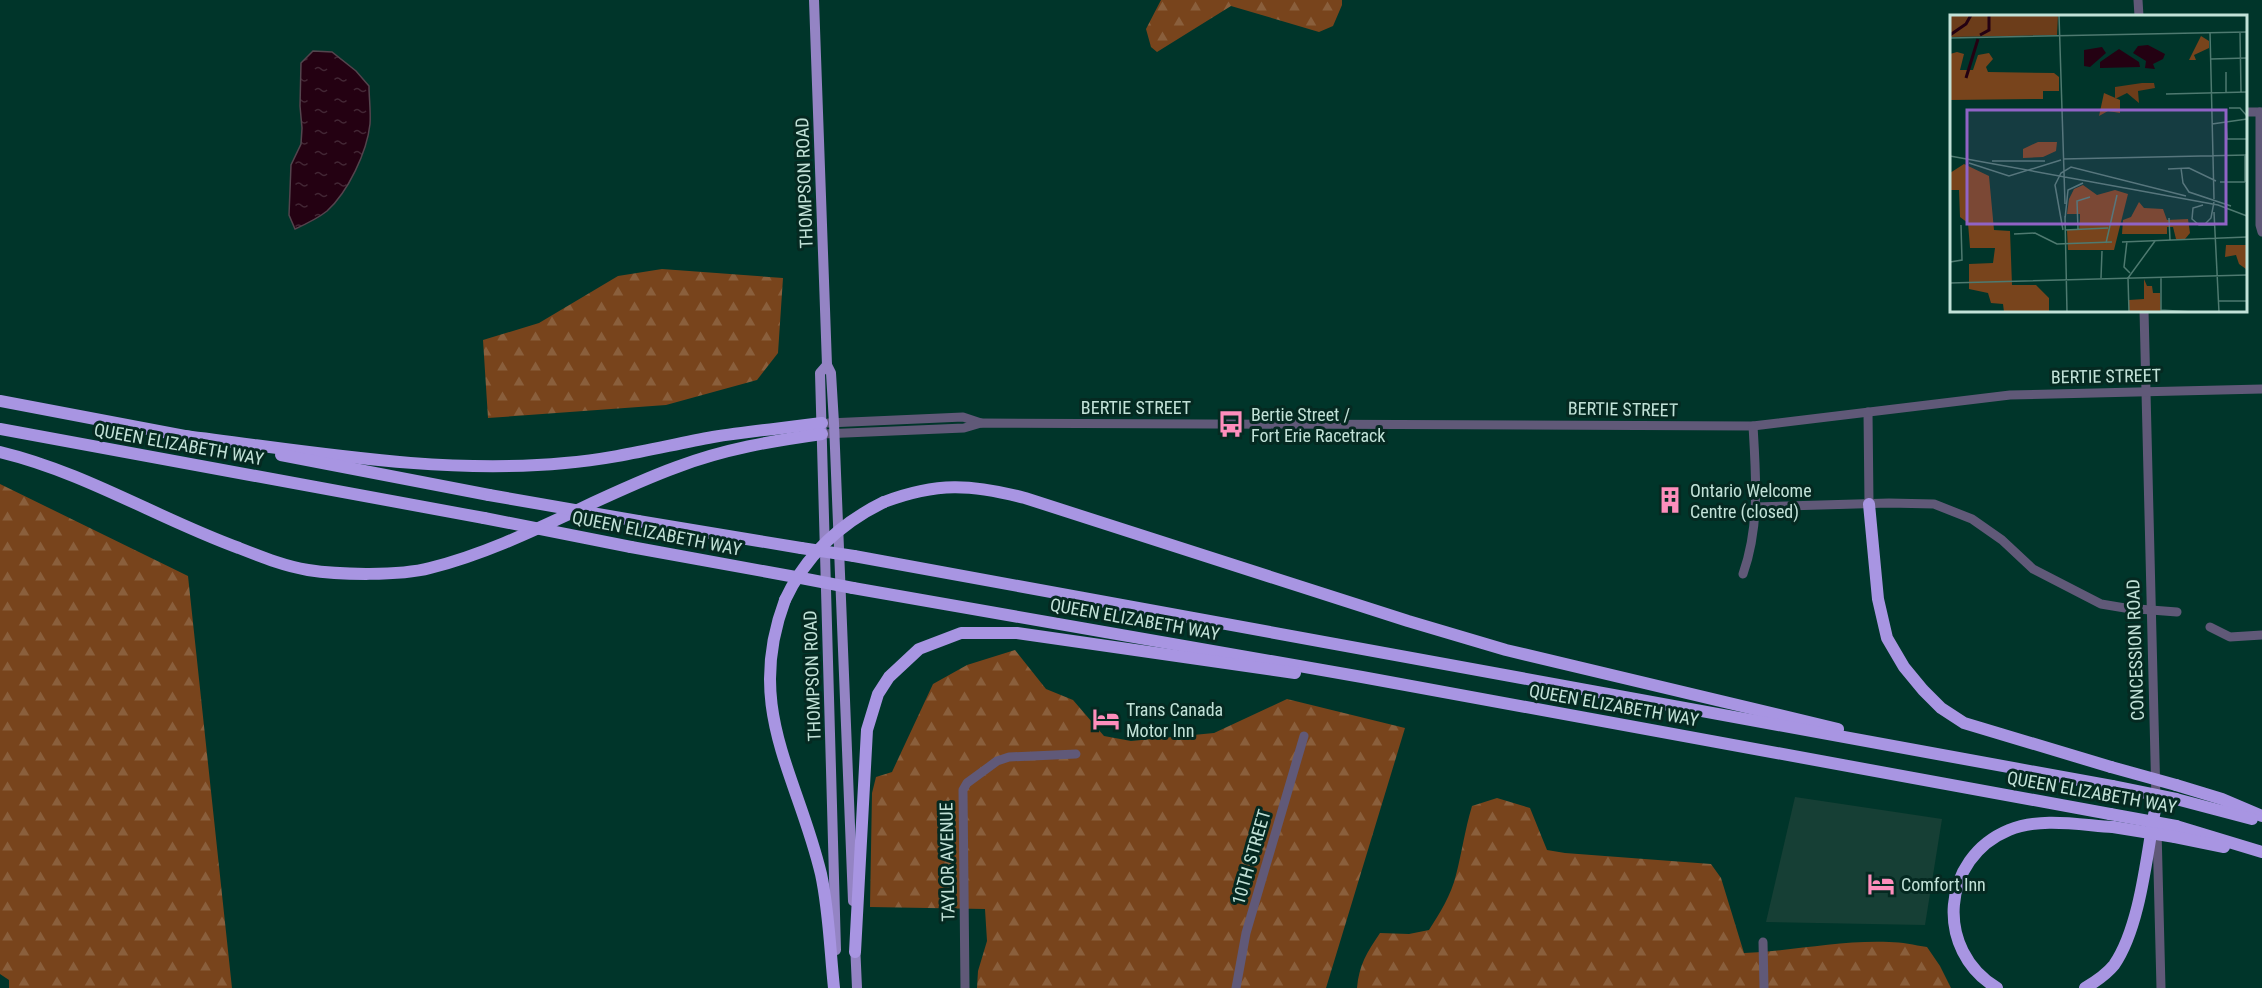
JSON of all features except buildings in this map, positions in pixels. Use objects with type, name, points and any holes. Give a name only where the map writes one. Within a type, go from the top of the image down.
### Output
[{"type":"highway","name":"QUEEN ELIZABETH WAY","points":[[0,401],[489,495],[854,556],[2112,786],[2176,799],[2262,822]]},
{"type":"highway","name":"QUEEN ELIZABETH WAY","points":[[0,429],[854,588],[2110,814],[2262,853]]},
{"type":"highway","points":[[184,436],[401,462],[485,466],[565,463],[714,437],[828,429]]},
{"type":"highway","points":[[0,452],[66,473],[206,536],[274,561],[309,570],[365,574],[427,569],[469,557],[675,467],[761,442],[828,429]]},
{"type":"highway","points":[[835,988],[821,875],[811,838],[777,739],[771,710],[768,678],[770,655],[774,633],[785,600],[796,579],[817,549],[840,529],[868,510],[910,492],[963,486],[994,490],[1506,650],[1791,717],[1920,751]]},
{"type":"highway","points":[[1869,504],[1878,599],[1887,638],[1904,667],[1941,708],[1964,723],[2176,784],[2222,799],[2262,816]]},
{"type":"highway","points":[[855,952],[867,730],[878,694],[889,678],[920,648],[961,633],[1017,633],[1277,671],[1362,678]]},
{"type":"highway","points":[[2085,988],[2097,981],[2113,966],[2128,938],[2156,804]]},
{"type":"highway","points":[[1997,988],[1975,971],[1961,952],[1954,932],[1953,908],[1957,886],[1964,869],[1973,856],[1991,839],[2010,830],[2053,823],[2175,831]]},
{"type":"main road","name":"THOMPSON ROAD","points":[[814,0],[826,365],[820,373],[828,429],[857,988]]},
{"type":"main road","name":"THOMPSON ROAD","points":[[828,429],[835,988]]},
{"type":"street","points":[[2138,0],[2139,15]]},
{"type":"street","points":[[2261,112],[2260,225],[2262,232]]},
{"type":"street","name":"CONCESSION ROAD","points":[[2144,312],[2161,988]]},
{"type":"street","name":"BERTIE STREET","points":[[828,429],[964,428],[981,423],[1753,426],[2010,395],[2262,390]]},
{"type":"street","points":[[1868,412],[1869,504]]},
{"type":"street","points":[[1743,574],[1749,559],[1756,507],[1753,426]]},
{"type":"street","points":[[1756,507],[1934,504],[1972,519],[2002,540],[2033,569],[2101,604],[2177,612]]},
{"type":"street","points":[[2210,627],[2230,637],[2262,634]]},
{"type":"street","name":"10TH STREET","points":[[1236,988],[1246,933],[1304,736]]},
{"type":"street","name":"TAYLOR AVENUE","points":[[965,988],[963,790],[967,783],[997,761],[1009,757],[1077,754]]},
{"type":"street","points":[[1763,942],[1764,988]]},
{"type":"shaded area","points":[[1795,797],[1942,819],[1925,925],[1766,922]]},
{"type":"green space","points":[[1161,0],[1342,0],[1342,5],[1333,26],[1319,32],[1231,6],[1157,52],[1151,47],[1146,29]]},
{"type":"green space","points":[[662,269],[783,278],[778,353],[757,380],[666,405],[488,418],[483,340],[539,323],[618,276]]},
{"type":"green space","points":[[0,484],[188,576],[232,988],[9,988],[9,980],[0,974]]},
{"type":"green space","points":[[1015,650],[1046,689],[1073,700],[1104,736],[1131,741],[1214,733],[1287,699],[1405,728],[1326,988],[977,988],[978,971],[987,941],[985,909],[870,907],[872,793],[876,777],[892,772],[933,684],[967,665]]},
{"type":"green space","points":[[1497,798],[1530,808],[1547,850],[1711,864],[1721,878],[1744,953],[1871,942],[1894,942],[1927,947],[1951,988],[1357,988],[1364,959],[1380,933],[1409,934],[1429,930],[1445,904],[1454,882],[1472,806]]},
{"type":"water","points":[[313,51],[332,52],[356,71],[369,86],[370,124],[361,159],[349,183],[335,203],[315,219],[295,229],[289,215],[291,165],[301,144],[301,63]]},
{"type":"place","name":"Bertie Street / Fort Erie Racetrack","points":[[1231,424]]},
{"type":"place","name":"Ontario Welcome Centre (closed)","points":[[1670,500]]},
{"type":"place","name":"Trans Canada Motor Inn","points":[[1106,719]]},
{"type":"place","name":"Comfort Inn","points":[[1881,884]]}]
